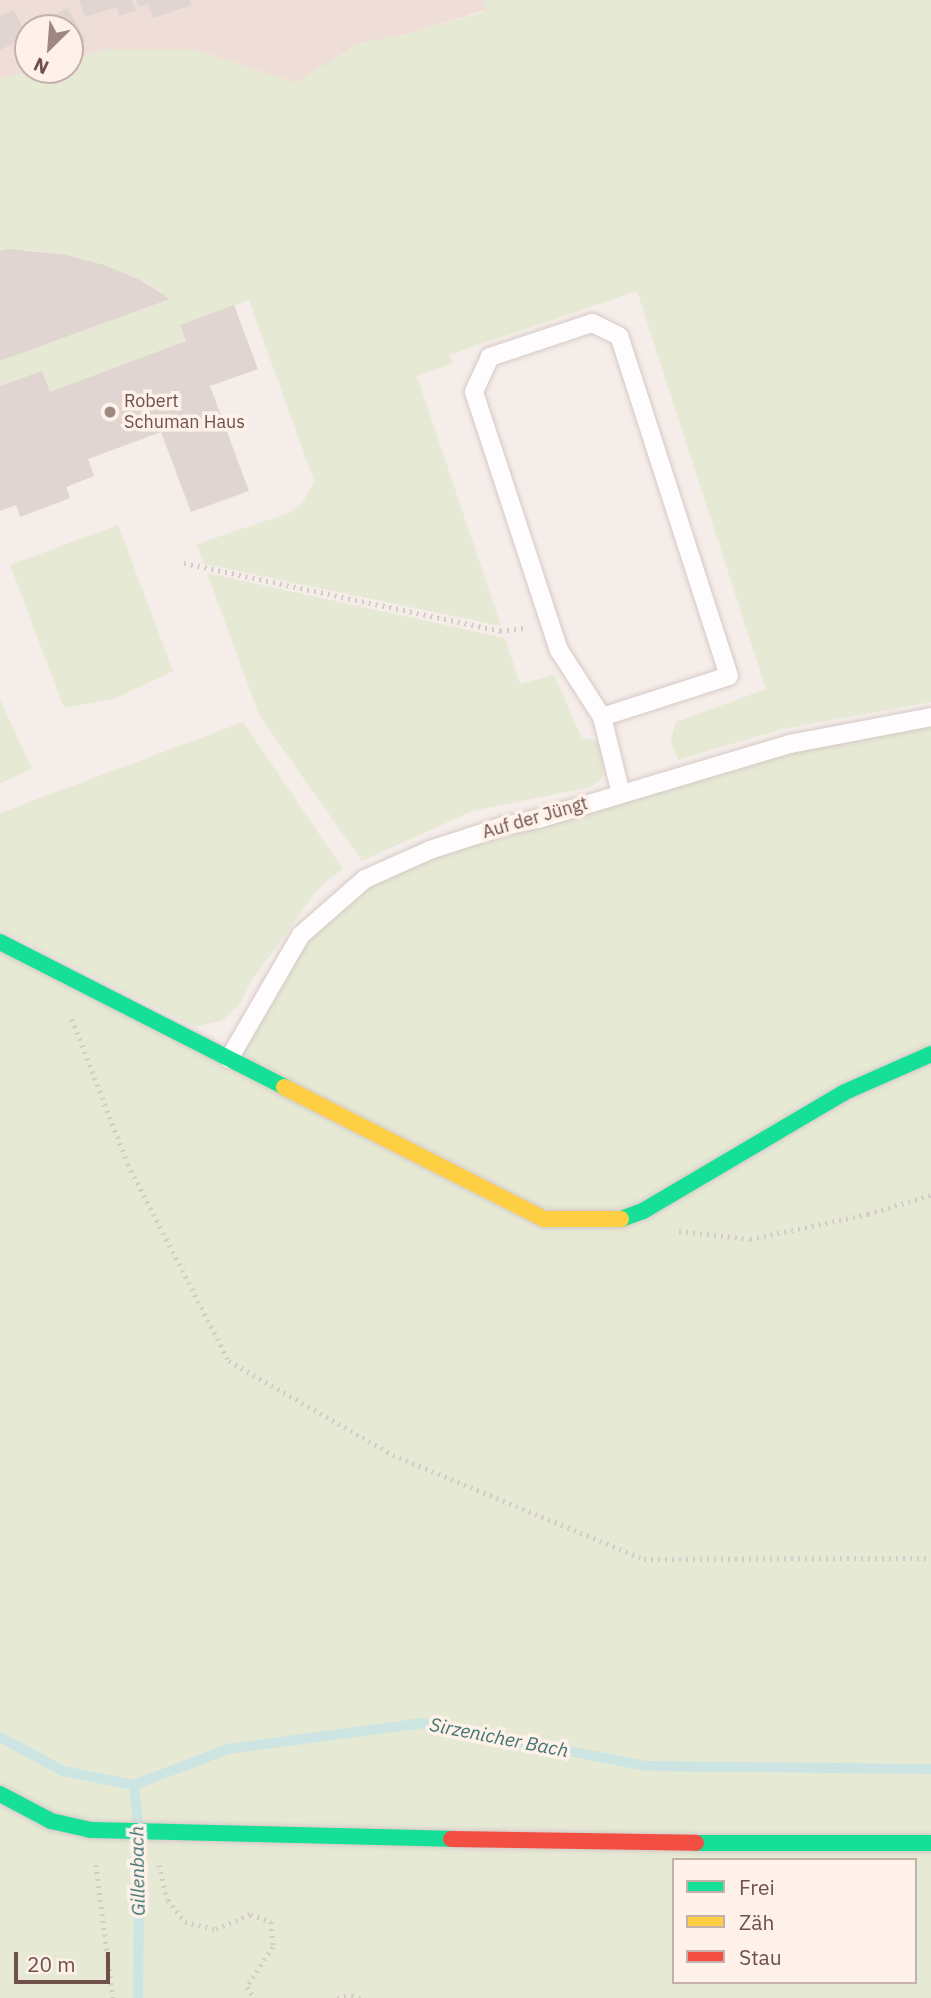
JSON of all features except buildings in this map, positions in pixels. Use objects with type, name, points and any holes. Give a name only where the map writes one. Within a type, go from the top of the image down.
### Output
[{"type":"street","points":[[0,942],[544,1219],[617,1220],[643,1211],[678,1193],[845,1092],[931,1054]]},
{"type":"street","points":[[0,1794],[51,1821],[91,1830],[619,1843],[931,1843]]},
{"type":"lane","points":[[602,717],[729,676],[619,336],[592,323],[490,357],[474,392],[559,650],[602,717],[621,794]]},
{"type":"lane","name":"Auf der Jüngt","points":[[229,1059],[301,935],[365,879],[430,850],[790,744],[931,717]]},
{"type":"path","points":[[184,563],[500,631],[551,625]]},
{"type":"path","points":[[68,1008],[128,1164],[229,1361],[393,1455],[644,1559],[931,1558]]},
{"type":"path","points":[[671,1230],[750,1239],[868,1214],[931,1195]]},
{"type":"path","points":[[91,1830],[113,1998]]},
{"type":"path","points":[[150,1830],[168,1900],[185,1922],[216,1930],[251,1914],[271,1922],[273,1947],[247,1987],[254,1998]]},
{"type":"path","points":[[337,1998],[352,1995],[360,1998]]},
{"type":"shaded area","points":[[0,0],[484,0],[485,10],[412,33],[358,44],[296,83],[193,49],[110,49],[84,56],[84,14],[14,14],[14,75],[0,79]]},
{"type":"green space","points":[[484,0],[931,0],[931,702],[782,729],[678,760],[671,740],[676,722],[766,689],[637,291],[449,355],[453,363],[417,376],[501,626],[204,564],[197,544],[289,513],[303,502],[314,481],[249,300],[180,325],[186,341],[50,392],[42,371],[0,386],[0,361],[170,299],[133,277],[82,259],[27,250],[0,251],[0,79],[14,75],[14,84],[84,84],[84,56],[110,49],[193,49],[296,83],[358,44],[412,33],[485,11]]},
{"type":"green space","points":[[118,525],[173,671],[116,698],[64,708],[10,565]]},
{"type":"green space","points":[[207,573],[505,638],[520,684],[554,675],[582,738],[602,742],[602,779],[590,787],[472,811],[362,861],[259,715]]},
{"type":"green space","points":[[0,699],[32,769],[0,783]]},
{"type":"green space","points":[[931,717],[931,1998],[0,1998],[0,942],[229,1059],[301,935],[365,879],[621,794]]},
{"type":"green space","points":[[243,722],[343,869],[325,882],[313,896],[250,983],[241,1003],[223,1020],[194,1027],[0,930],[0,813]]},
{"type":"waterway","name":"Sirzenicher Bach","points":[[0,1737],[63,1771],[134,1785],[228,1749],[423,1723],[647,1766],[931,1769]]},
{"type":"waterway","name":"Gillenbach","points":[[134,1785],[138,1823]]},
{"type":"waterway","name":"Gillenbach","points":[[138,1998],[140,1838]]},
{"type":"traffic: fast","points":[[0,942],[284,1087]]},
{"type":"traffic: fast","points":[[621,1219],[643,1211],[845,1092],[931,1054]]},
{"type":"traffic: fast","points":[[0,1794],[51,1821],[91,1830],[451,1839]]},
{"type":"traffic: fast","points":[[696,1843],[931,1843]]},
{"type":"traffic: slow","points":[[284,1087],[544,1219],[621,1219]]},
{"type":"traffic: jam","points":[[451,1839],[696,1843]]},
{"type":"place","name":"Robert Schuman Haus","points":[[110,412]]}]
